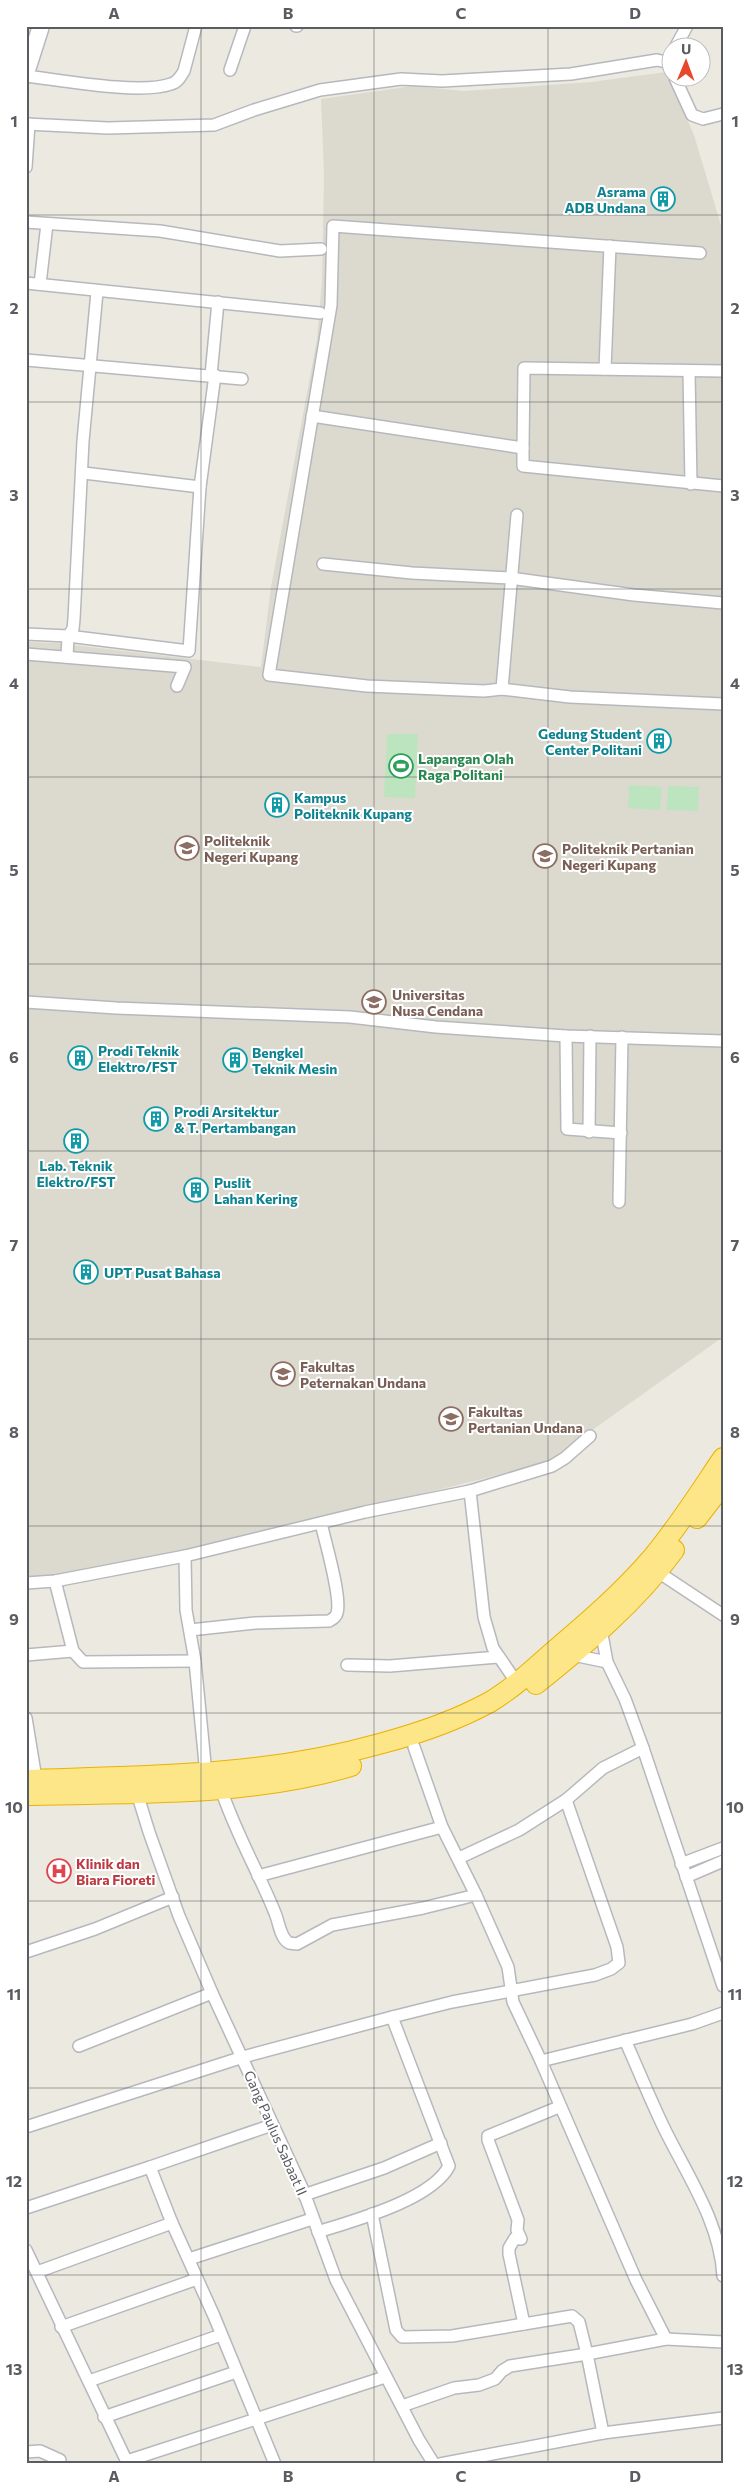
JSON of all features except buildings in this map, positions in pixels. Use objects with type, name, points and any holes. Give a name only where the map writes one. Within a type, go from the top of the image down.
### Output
[{"type":"highway","points":[[30,1785],[80,1786],[137,1793],[221,1788],[306,1777],[414,1747],[472,1726],[525,1693],[573,1655],[658,1572],[675,1538],[723,1458]]},
{"type":"highway","points":[[80,1786],[291,1765],[342,1755],[402,1738],[465,1715],[517,1683],[616,1595],[651,1558],[675,1538],[723,1484]]},
{"type":"street","points":[[26,72],[41,26]]},
{"type":"street","points":[[26,76],[139,87],[171,84],[181,77],[184,71],[196,26]]},
{"type":"street","points":[[230,70],[245,26]]},
{"type":"street","points":[[681,38],[687,26]]},
{"type":"street","points":[[26,167],[28,124],[108,128],[214,125],[254,110],[320,90],[401,79],[442,80],[571,74],[662,60]]},
{"type":"street","points":[[680,88],[692,115],[703,119],[723,114]]},
{"type":"street","points":[[26,222],[160,231],[280,251],[320,249]]},
{"type":"street","points":[[40,284],[47,224]]},
{"type":"street","points":[[700,253],[333,226],[331,305],[270,675],[367,686],[502,689],[570,697],[723,704]]},
{"type":"street","points":[[604,369],[610,246]]},
{"type":"street","points":[[26,283],[97,292],[320,313]]},
{"type":"street","points":[[67,657],[68,636],[74,629],[89,365],[97,292]]},
{"type":"street","points":[[26,634],[68,636],[189,652],[200,487],[213,375],[218,302]]},
{"type":"street","points":[[26,360],[242,379]]},
{"type":"street","points":[[723,371],[524,368],[522,448],[523,466],[723,486]]},
{"type":"street","points":[[689,371],[691,484]]},
{"type":"street","points":[[312,416],[522,448]]},
{"type":"street","points":[[84,473],[200,487]]},
{"type":"street","points":[[502,689],[510,578],[517,515]]},
{"type":"street","points":[[323,564],[412,573],[510,578],[634,595],[723,603]]},
{"type":"street","points":[[26,654],[185,667],[177,686]]},
{"type":"street","points":[[26,1002],[116,1008],[350,1017],[436,1027],[566,1036],[622,1036],[723,1041]]},
{"type":"street","points":[[566,1036],[566,1126],[570,1130],[621,1133]]},
{"type":"street","points":[[589,1132],[590,1036]]},
{"type":"street","points":[[619,1202],[622,1036]]},
{"type":"street","points":[[26,1583],[55,1580],[185,1556],[365,1512],[470,1491],[552,1466],[565,1458],[590,1436]]},
{"type":"street","points":[[470,1491],[484,1617],[489,1638],[498,1657],[517,1683]]},
{"type":"street","points":[[190,1630],[255,1623],[329,1621],[334,1618],[337,1614],[338,1601],[321,1523]]},
{"type":"street","points":[[185,1556],[186,1610],[195,1661],[206,1774]]},
{"type":"street","points":[[658,1572],[723,1615]]},
{"type":"street","points":[[55,1580],[73,1651],[80,1660],[86,1663],[195,1661]]},
{"type":"street","points":[[601,1629],[607,1662],[625,1699],[643,1748],[681,1864],[718,1960],[723,1986]]},
{"type":"street","points":[[26,1655],[73,1651]]},
{"type":"street","points":[[573,1655],[607,1662]]},
{"type":"street","points":[[347,1665],[390,1666],[498,1657]]},
{"type":"street","points":[[26,1718],[30,1785]]},
{"type":"street","points":[[414,1747],[442,1827],[476,1894],[508,1967],[510,1992],[559,2107],[598,2189],[636,2280],[666,2340]]},
{"type":"street","points":[[459,1858],[520,1830],[566,1800],[604,1768],[643,1748]]},
{"type":"street","points":[[221,1788],[229,1814],[286,1941],[294,1944],[332,1925],[423,1908],[476,1894]]},
{"type":"street","name":"Gang Paulus Sabaat II","points":[[137,1793],[172,1897],[212,1993],[243,2057],[304,2195],[340,2288],[385,2377],[434,2464]]},
{"type":"street","points":[[26,2127],[112,2097],[243,2057],[452,2002],[595,1975],[611,1969],[619,1962],[617,1947],[566,1800]]},
{"type":"street","points":[[258,1876],[442,1827]]},
{"type":"street","points":[[681,1864],[723,1848]]},
{"type":"street","points":[[686,1877],[723,1861]]},
{"type":"street","points":[[26,1952],[95,1930],[172,1897]]},
{"type":"street","points":[[79,2046],[212,1993]]},
{"type":"street","points":[[541,2061],[723,2014]]},
{"type":"street","points":[[318,2232],[409,2200],[446,2171],[449,2166],[448,2159],[392,2017]]},
{"type":"street","points":[[625,2040],[663,2127],[695,2188],[719,2247],[723,2276]]},
{"type":"street","points":[[524,2324],[509,2254],[509,2248],[515,2238],[521,2239],[517,2230],[518,2220],[488,2136],[559,2107]]},
{"type":"street","points":[[26,2208],[272,2125]]},
{"type":"street","points":[[304,2195],[376,2172],[441,2143]]},
{"type":"street","points":[[150,2167],[274,2464]]},
{"type":"street","points":[[372,2214],[396,2330],[402,2337],[436,2338],[567,2316],[576,2317],[587,2354],[603,2433]]},
{"type":"street","points":[[188,2259],[312,2219]]},
{"type":"street","points":[[37,2272],[172,2223]]},
{"type":"street","points":[[26,2250],[61,2327],[89,2381],[104,2417],[128,2462],[255,2417],[385,2377]]},
{"type":"street","points":[[61,2327],[197,2279]]},
{"type":"street","points":[[89,2381],[221,2335]]},
{"type":"street","points":[[402,2406],[454,2388],[479,2385],[495,2380],[502,2371],[510,2366],[666,2340],[723,2342]]},
{"type":"street","points":[[104,2417],[236,2372]]},
{"type":"street","points":[[440,2464],[603,2433],[723,2418]]},
{"type":"street","points":[[26,2452],[40,2451],[60,2460]]},
{"type":"shaded area","name":"Universitas Nusa Cendana","points":[[662,73],[662,88],[673,88],[694,135],[723,232],[723,1337],[546,1463],[223,1543],[95,1569],[26,1579],[26,642],[56,643],[261,667],[271,587],[317,339],[322,281],[324,174],[321,99],[413,86],[464,91],[591,82]]},
{"type":"green space","name":"Lapangan Olah Raga Politani","points":[[387,734],[418,734],[415,798],[384,797]]},
{"type":"green space","points":[[629,785],[662,787],[660,810],[628,808]]},
{"type":"green space","points":[[668,786],[699,787],[698,811],[666,810]]},
{"type":"place","name":"Asrama ADB Undana","points":[[663,199]]},
{"type":"place","name":"Gedung Student Center Politani","points":[[659,741]]},
{"type":"place","name":"Lapangan Olah Raga Politani","points":[[401,766]]},
{"type":"place","name":"Kampus Politeknik Kupang","points":[[277,805]]},
{"type":"place","name":"Politeknik Negeri Kupang","points":[[187,848]]},
{"type":"place","name":"Politeknik Pertanian Negeri Kupang","points":[[545,856]]},
{"type":"place","name":"Universitas Nusa Cendana","points":[[374,1002]]},
{"type":"place","name":"Prodi Teknik Elektro/FST","points":[[80,1058]]},
{"type":"place","name":"Bengkel Teknik Mesin","points":[[235,1060]]},
{"type":"place","name":"Prodi Arsitektur & T. Pertambangan","points":[[156,1119]]},
{"type":"place","name":"Lab. Teknik Elektro/FST","points":[[76,1141]]},
{"type":"place","name":"Puslit Lahan Kering","points":[[196,1190]]},
{"type":"place","name":"UPT Pusat Bahasa","points":[[86,1272]]},
{"type":"place","name":"Fakultas Peternakan Undana","points":[[283,1374]]},
{"type":"place","name":"Fakultas Pertanian Undana","points":[[451,1419]]},
{"type":"place","name":"Klinik dan Biara Fioreti","points":[[59,1871]]}]
